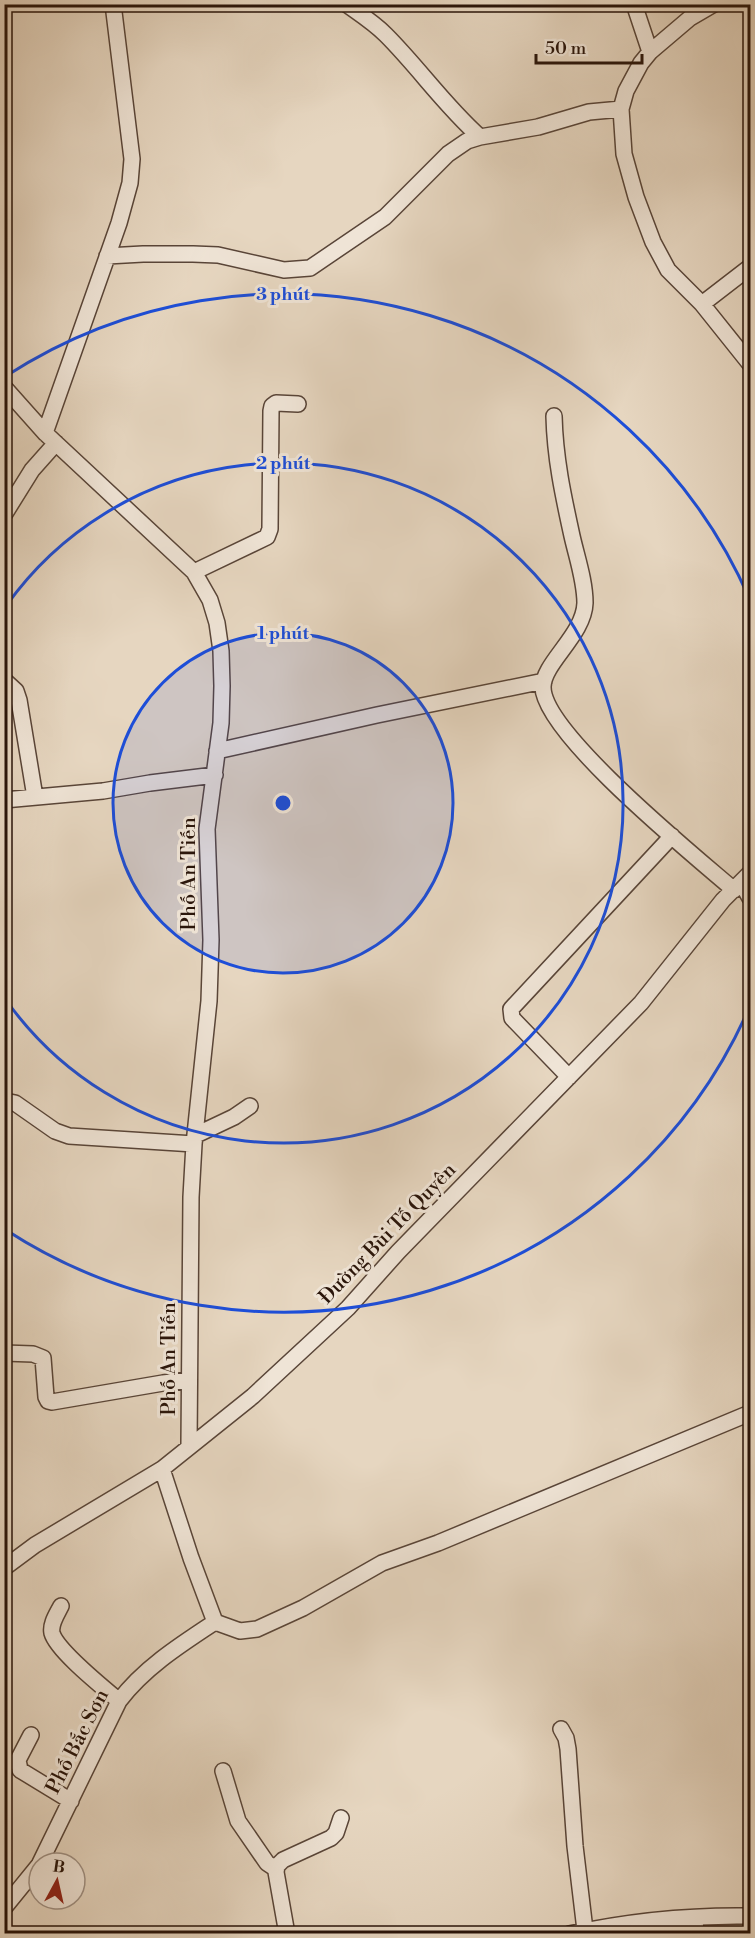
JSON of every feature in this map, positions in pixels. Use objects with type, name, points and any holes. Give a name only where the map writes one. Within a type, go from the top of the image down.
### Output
[{"type":"street","points":[[4,515],[50,438],[78,342],[127,193],[132,159],[113,4]]},
{"type":"street","points":[[346,4],[386,35],[440,98],[480,137]]},
{"type":"street","points":[[634,4],[650,52]]},
{"type":"street","points":[[714,4],[690,18],[650,52],[641,63],[626,91],[621,109],[624,154],[636,197],[653,242],[669,270],[702,304],[750,364]]},
{"type":"street","points":[[107,256],[202,254],[218,255],[284,270],[310,268],[385,217],[448,154],[467,141],[538,127],[589,112],[621,109]]},
{"type":"street","points":[[702,304],[750,267]]},
{"type":"street","name":"Phố An Tiến","points":[[4,387],[50,438],[194,572],[210,600],[217,623],[221,651],[221,723],[207,829],[209,1001],[191,1197],[189,1446]]},
{"type":"street","points":[[194,572],[267,537],[270,529],[272,406],[276,403],[298,405]]},
{"type":"street","points":[[554,416],[558,473],[584,586],[585,606],[576,631],[544,675],[543,689],[548,704],[563,728],[599,770],[672,836],[742,881],[750,897]]},
{"type":"street","points":[[4,680],[16,691],[19,700],[35,796]]},
{"type":"street","points":[[217,751],[544,681]]},
{"type":"street","points":[[4,800],[103,791],[215,775]]},
{"type":"street","points":[[569,1077],[512,1018],[511,1009],[672,836]]},
{"type":"street","name":"Đường Bùi Tố Quyên","points":[[4,1568],[35,1545],[162,1469],[253,1396],[348,1308],[398,1252],[641,1003],[723,900],[742,881]]},
{"type":"street","points":[[4,1106],[8,1103],[15,1103],[55,1131],[69,1136],[195,1140],[250,1106]]},
{"type":"street","points":[[4,1353],[33,1354],[43,1358],[46,1397],[52,1402],[189,1380]]},
{"type":"street","points":[[162,1469],[215,1622],[240,1631],[257,1629],[303,1608],[382,1563],[438,1543],[750,1413]]},
{"type":"street","points":[[61,1606],[53,1621],[51,1631],[55,1639],[70,1658],[119,1701]]},
{"type":"street","name":"Phố Bắc Sơn","points":[[46,1851],[119,1701],[146,1672],[215,1622]]},
{"type":"street","points":[[561,1729],[568,1749],[574,1846],[585,1930]]},
{"type":"street","points":[[31,1735],[18,1760],[20,1770],[71,1801]]},
{"type":"street","points":[[224,1772],[238,1821],[267,1863],[276,1869]]},
{"type":"street","points":[[287,1934],[277,1866],[283,1860],[331,1838],[336,1833],[340,1818]]},
{"type":"street","name":"Phố Bắc Sơn","points":[[4,1908],[27,1880]]},
{"type":"street","points":[[569,1934],[610,1925],[654,1920],[695,1926],[750,1916]]}]
